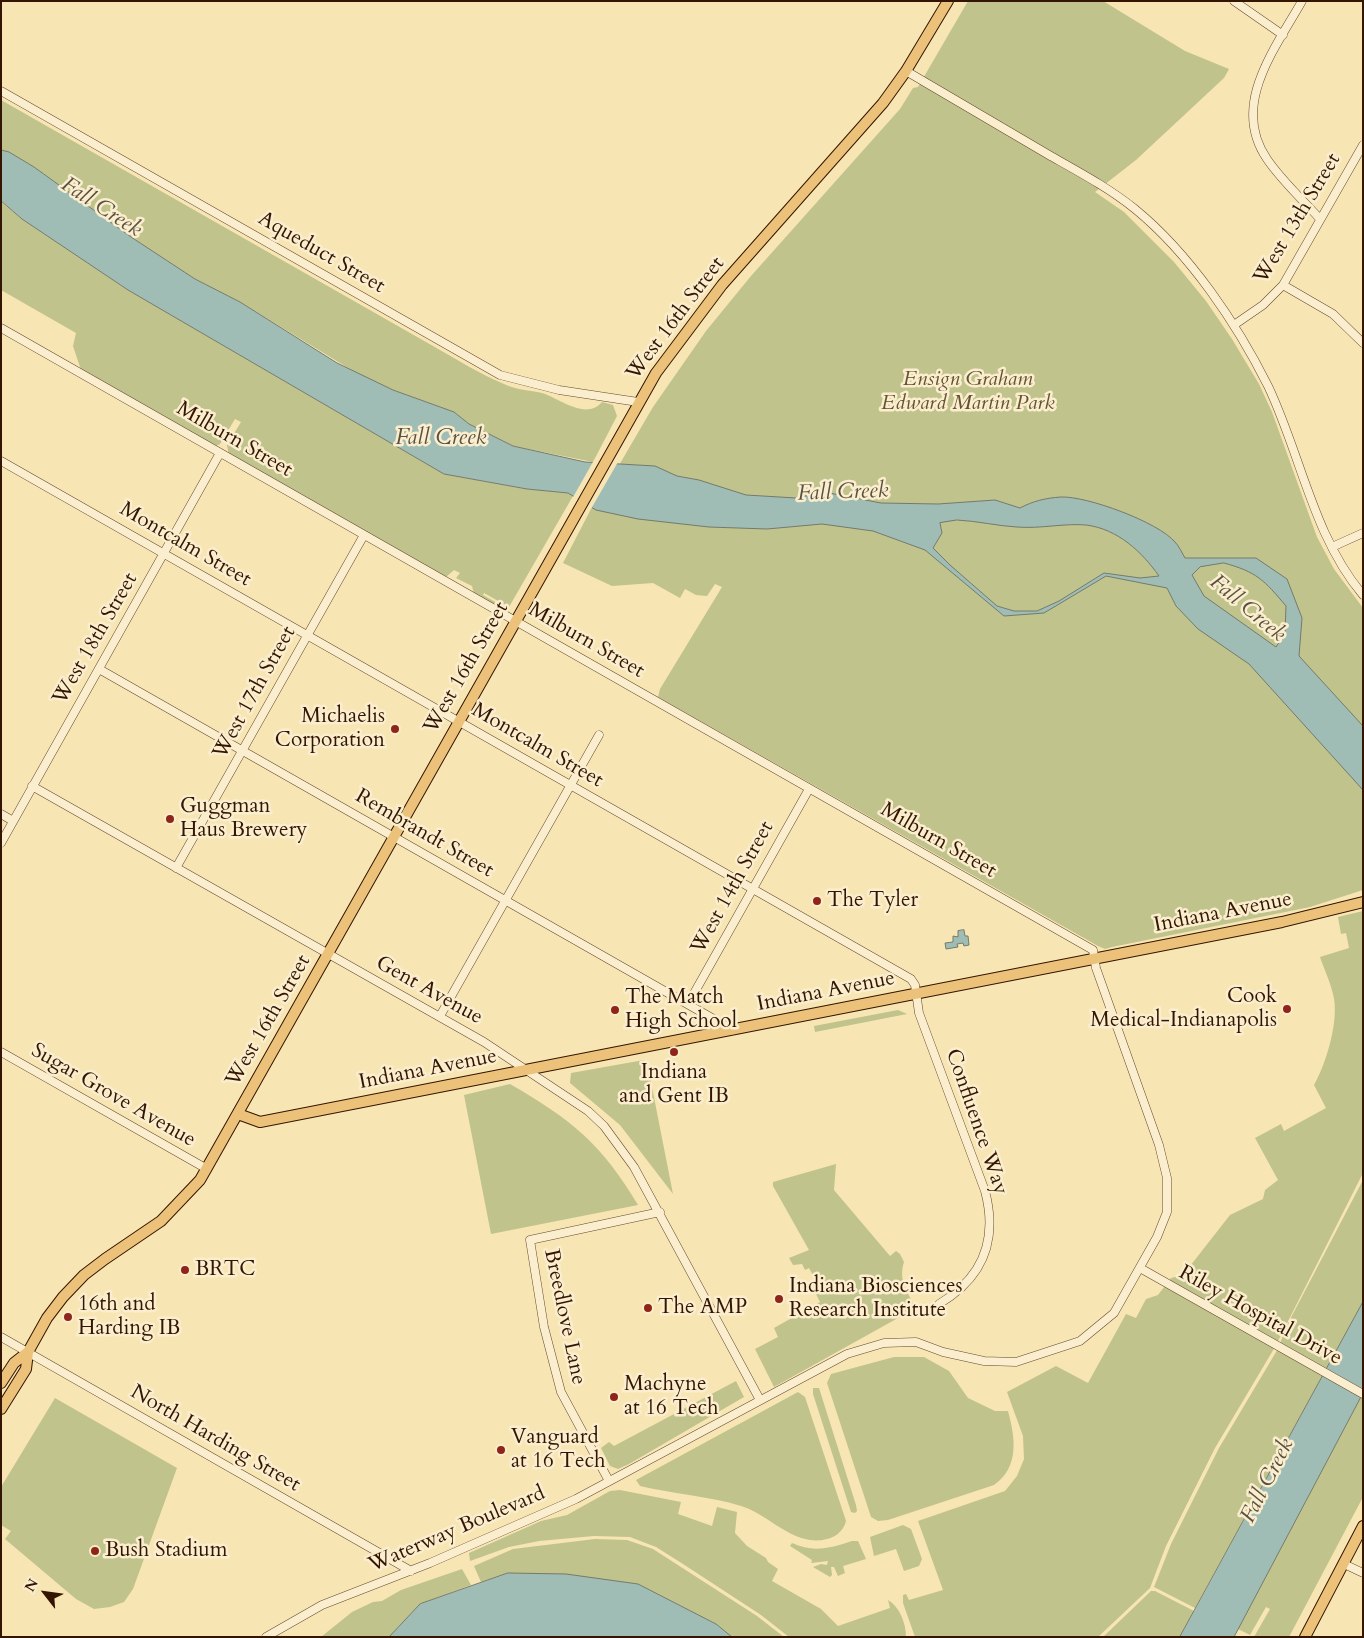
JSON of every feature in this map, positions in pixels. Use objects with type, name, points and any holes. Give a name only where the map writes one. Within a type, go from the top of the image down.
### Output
[{"type":"main road","name":"West 16th Street","points":[[1,1383],[14,1363],[28,1352],[58,1303],[84,1275],[161,1221],[188,1194],[207,1169],[638,402],[678,342],[722,285],[867,123],[906,71],[948,1]]},
{"type":"main road","name":"Indiana Avenue","points":[[238,1114],[260,1122],[1282,922],[1363,902]]},
{"type":"main road","name":"West 16th Street","points":[[1,1409],[26,1369],[28,1352]]},
{"type":"main road","points":[[1305,1637],[1363,1526]]},
{"type":"street","points":[[1234,1],[1283,35]]},
{"type":"street","points":[[1302,1],[1260,77],[1255,92],[1253,118],[1255,133],[1268,160],[1320,219]]},
{"type":"street","points":[[906,71],[1110,190],[1128,204],[1170,244],[1234,325],[1260,370],[1280,412],[1332,547],[1363,595]]},
{"type":"street","name":"Aqueduct Street","points":[[1,91],[500,375],[560,390],[638,402]]},
{"type":"street","name":"West 13th Street","points":[[1234,325],[1268,301],[1283,285],[1363,145]]},
{"type":"street","points":[[1283,285],[1333,314],[1363,342]]},
{"type":"street","name":"Milburn Street","points":[[1,328],[1093,950],[1094,959]]},
{"type":"street","name":"West 18th Street","points":[[1,842],[220,452]]},
{"type":"street","name":"Montcalm Street","points":[[1,461],[911,979],[917,993]]},
{"type":"street","points":[[1332,547],[1363,533]]},
{"type":"street","name":"West 17th Street","points":[[176,868],[364,535]]},
{"type":"street","name":"Rembrandt Street","points":[[99,669],[733,1030]]},
{"type":"street","points":[[440,1016],[599,735]]},
{"type":"street","name":"Gent Avenue","points":[[32,786],[328,955],[440,1016],[581,1106],[604,1126],[634,1167],[760,1400]]},
{"type":"street","name":"West 14th Street","points":[[688,1004],[809,789]]},
{"type":"street","points":[[1,814],[14,821]]},
{"type":"street","name":"Waterway Boulevard","points":[[266,1637],[301,1615],[322,1605],[411,1571],[576,1499],[847,1354],[884,1343],[916,1342],[943,1352],[984,1361],[1016,1362],[1080,1342],[1114,1313],[1157,1237],[1166,1212],[1167,1178],[1159,1145],[1094,959]]},
{"type":"street","name":"Confluence Way","points":[[917,993],[919,1013],[985,1191],[990,1216],[990,1231],[982,1260],[965,1285],[939,1304]]},
{"type":"street","name":"Sugar Grove Avenue","points":[[1,1052],[207,1169]]},
{"type":"street","name":"Breedlove Lane","points":[[610,1480],[561,1392],[544,1327],[530,1240],[660,1212]]},
{"type":"street","name":"Riley Hospital Drive","points":[[1140,1268],[1363,1394]]},
{"type":"street","name":"North Harding Street","points":[[1,1337],[411,1571]]},
{"type":"street","points":[[1344,1564],[1363,1573]]},
{"type":"green space","name":"Ensign Graham Edward Martin Park","points":[[968,1],[1103,1],[1185,51],[1229,69],[1224,78],[1136,160],[1095,192],[1124,212],[1174,262],[1206,301],[1232,339],[1259,384],[1272,412],[1317,537],[1334,569],[1363,608],[1363,890],[1310,907],[1105,949],[658,697],[660,689],[722,587],[715,584],[707,596],[696,595],[685,589],[680,598],[653,583],[612,586],[563,563],[592,507],[594,508],[653,407],[706,331],[751,276],[900,109],[913,88],[918,87]]},
{"type":"green space","points":[[1,100],[486,376],[518,389],[542,393],[580,409],[596,407],[602,402],[613,405],[617,416],[593,462],[513,446],[469,424],[454,412],[393,390],[358,374],[240,302],[195,279],[131,237],[34,167],[9,152],[1,150]]},
{"type":"green space","points":[[1,202],[22,219],[128,290],[444,474],[526,489],[568,493],[573,496],[509,607],[484,593],[483,595],[506,608],[505,610],[474,594],[472,586],[456,578],[460,573],[454,570],[446,577],[229,456],[227,445],[241,422],[235,419],[220,444],[216,446],[81,370],[73,346],[76,333],[1,290]]},
{"type":"green space","points":[[1363,911],[1363,1173],[1275,1347],[1215,1448],[1166,1546],[1150,1588],[1098,1637],[915,1637],[903,1603],[903,1595],[906,1594],[909,1600],[943,1590],[918,1521],[1005,1491],[1017,1476],[1024,1459],[1023,1436],[1007,1392],[1056,1366],[1088,1383],[1126,1314],[1136,1318],[1146,1299],[1158,1295],[1171,1278],[1183,1275],[1230,1215],[1263,1199],[1265,1190],[1278,1180],[1255,1138],[1281,1124],[1284,1131],[1326,1108],[1314,1085],[1331,1041],[1335,1004],[1332,989],[1320,957],[1349,948],[1346,933],[1341,934],[1338,917]]},
{"type":"green space","points":[[898,1010],[907,1014],[815,1032],[814,1026]]},
{"type":"green space","points":[[644,1060],[650,1077],[673,1194],[620,1125],[570,1083],[571,1073]]},
{"type":"green space","points":[[510,1084],[551,1109],[598,1149],[638,1205],[491,1234],[464,1095]]},
{"type":"green space","points":[[836,1164],[834,1190],[890,1256],[896,1251],[900,1254],[904,1262],[902,1275],[904,1286],[916,1308],[774,1387],[755,1349],[778,1337],[774,1328],[820,1302],[813,1288],[818,1285],[809,1268],[805,1270],[802,1264],[793,1265],[789,1258],[809,1250],[773,1186],[773,1182]]},
{"type":"green space","points":[[1363,1180],[1363,1302],[1195,1608],[1154,1587],[1171,1544],[1219,1448],[1279,1347],[1285,1329]]},
{"type":"green space","points":[[894,1357],[924,1357],[949,1371],[968,1398],[995,1411],[1008,1411],[1014,1441],[1012,1461],[1008,1470],[994,1485],[888,1520],[878,1521],[871,1517],[827,1383],[831,1374]]},
{"type":"green space","points":[[736,1381],[744,1397],[629,1464],[618,1469],[610,1466],[601,1448],[609,1442],[614,1446]]},
{"type":"green space","points":[[813,1388],[819,1388],[856,1505],[857,1511],[855,1513],[851,1512],[813,1394]]},
{"type":"green space","points":[[798,1392],[805,1397],[846,1521],[837,1535],[821,1540],[801,1538],[750,1509],[716,1500],[640,1486],[636,1480]]},
{"type":"green space","points":[[1363,1393],[1363,1497],[1289,1637],[1254,1637],[1270,1609],[1266,1607],[1250,1635],[1238,1629]]},
{"type":"green space","points":[[55,1398],[177,1468],[133,1589],[124,1602],[110,1607],[94,1609],[76,1599],[5,1539],[11,1531],[1,1525],[1,1487]]},
{"type":"green space","points":[[620,1490],[681,1502],[678,1514],[712,1526],[717,1507],[737,1512],[735,1533],[747,1546],[766,1558],[768,1562],[778,1569],[772,1581],[821,1609],[838,1626],[890,1608],[888,1600],[896,1607],[901,1616],[906,1637],[789,1637],[761,1615],[656,1547],[630,1537],[594,1536],[539,1541],[509,1547],[470,1561],[469,1553],[541,1521],[567,1515],[610,1491]]},
{"type":"green space","points":[[903,1525],[911,1529],[922,1559],[919,1566],[904,1571],[896,1549],[874,1556],[870,1537]]},
{"type":"green space","points":[[595,1539],[627,1540],[653,1549],[757,1616],[784,1637],[732,1637],[716,1624],[638,1584],[508,1573],[481,1582],[474,1566],[513,1549]]},
{"type":"green space","points":[[858,1541],[866,1559],[843,1566],[845,1573],[838,1576],[834,1567],[831,1567],[832,1575],[830,1577],[813,1567],[821,1564],[827,1565],[828,1561],[811,1563],[812,1560],[790,1546],[792,1543],[815,1549],[837,1546]]},
{"type":"green space","points":[[462,1569],[471,1585],[420,1604],[389,1637],[321,1637],[352,1612],[373,1602],[382,1601],[401,1590]]},
{"type":"green space","points":[[1151,1591],[1155,1591],[1194,1611],[1180,1637],[1103,1637]]},
{"type":"water","name":"Fall Creek","points":[[1,150],[9,152],[34,167],[131,237],[195,279],[240,302],[337,363],[393,390],[454,412],[469,424],[513,446],[585,462],[655,466],[677,476],[699,480],[746,495],[796,498],[824,492],[881,503],[938,504],[995,500],[1020,508],[1045,499],[1073,498],[1104,506],[1154,526],[1175,542],[1185,558],[1256,558],[1287,579],[1302,618],[1299,656],[1363,726],[1363,790],[1249,664],[1198,629],[1176,606],[1167,588],[1106,576],[1044,613],[1004,616],[925,550],[873,531],[822,524],[767,529],[709,527],[638,519],[596,510],[568,493],[527,489],[444,474],[128,290],[22,219],[1,201]],"holes":[[[957,520],[1017,527],[1078,525],[1098,527],[1109,531],[1137,550],[1159,576],[1140,578],[1104,573],[1059,601],[1037,611],[1014,611],[997,606],[933,548],[942,533],[940,523]],[[1224,563],[1245,570],[1259,578],[1286,606],[1285,633],[1276,647],[1204,596],[1192,575],[1200,567]]]},
{"type":"water","points":[[964,930],[965,936],[968,936],[969,945],[957,944],[958,947],[946,949],[945,943],[953,942],[953,936],[958,937],[958,931]]},
{"type":"water","name":"Fall Creek","points":[[1363,1302],[1363,1393],[1234,1637],[1180,1637]]},
{"type":"water","points":[[508,1573],[566,1574],[638,1584],[716,1624],[732,1637],[389,1637],[420,1604]]},
{"type":"pier","points":[[594,460],[618,462],[591,509],[572,499]]},
{"type":"place","name":"Michaelis Corporation","points":[[395,729]]},
{"type":"place","name":"Guggman Haus Brewery","points":[[170,819]]},
{"type":"place","name":"The Tyler","points":[[817,901]]},
{"type":"place","name":"Cook Medical-Indianapolis","points":[[1287,1009]]},
{"type":"place","name":"The Match High School","points":[[615,1010]]},
{"type":"place","name":"Indiana and Gent IB","points":[[674,1052]]},
{"type":"place","name":"BRTC","points":[[185,1270]]},
{"type":"place","name":"Indiana Biosciences Research Institute","points":[[779,1299]]},
{"type":"place","name":"The AMP","points":[[648,1308]]},
{"type":"place","name":"16th and Harding IB","points":[[68,1317]]},
{"type":"place","name":"Machyne at 16 Tech","points":[[614,1397]]},
{"type":"place","name":"Vanguard at 16 Tech","points":[[501,1450]]},
{"type":"place","name":"Bush Stadium","points":[[95,1551]]}]
